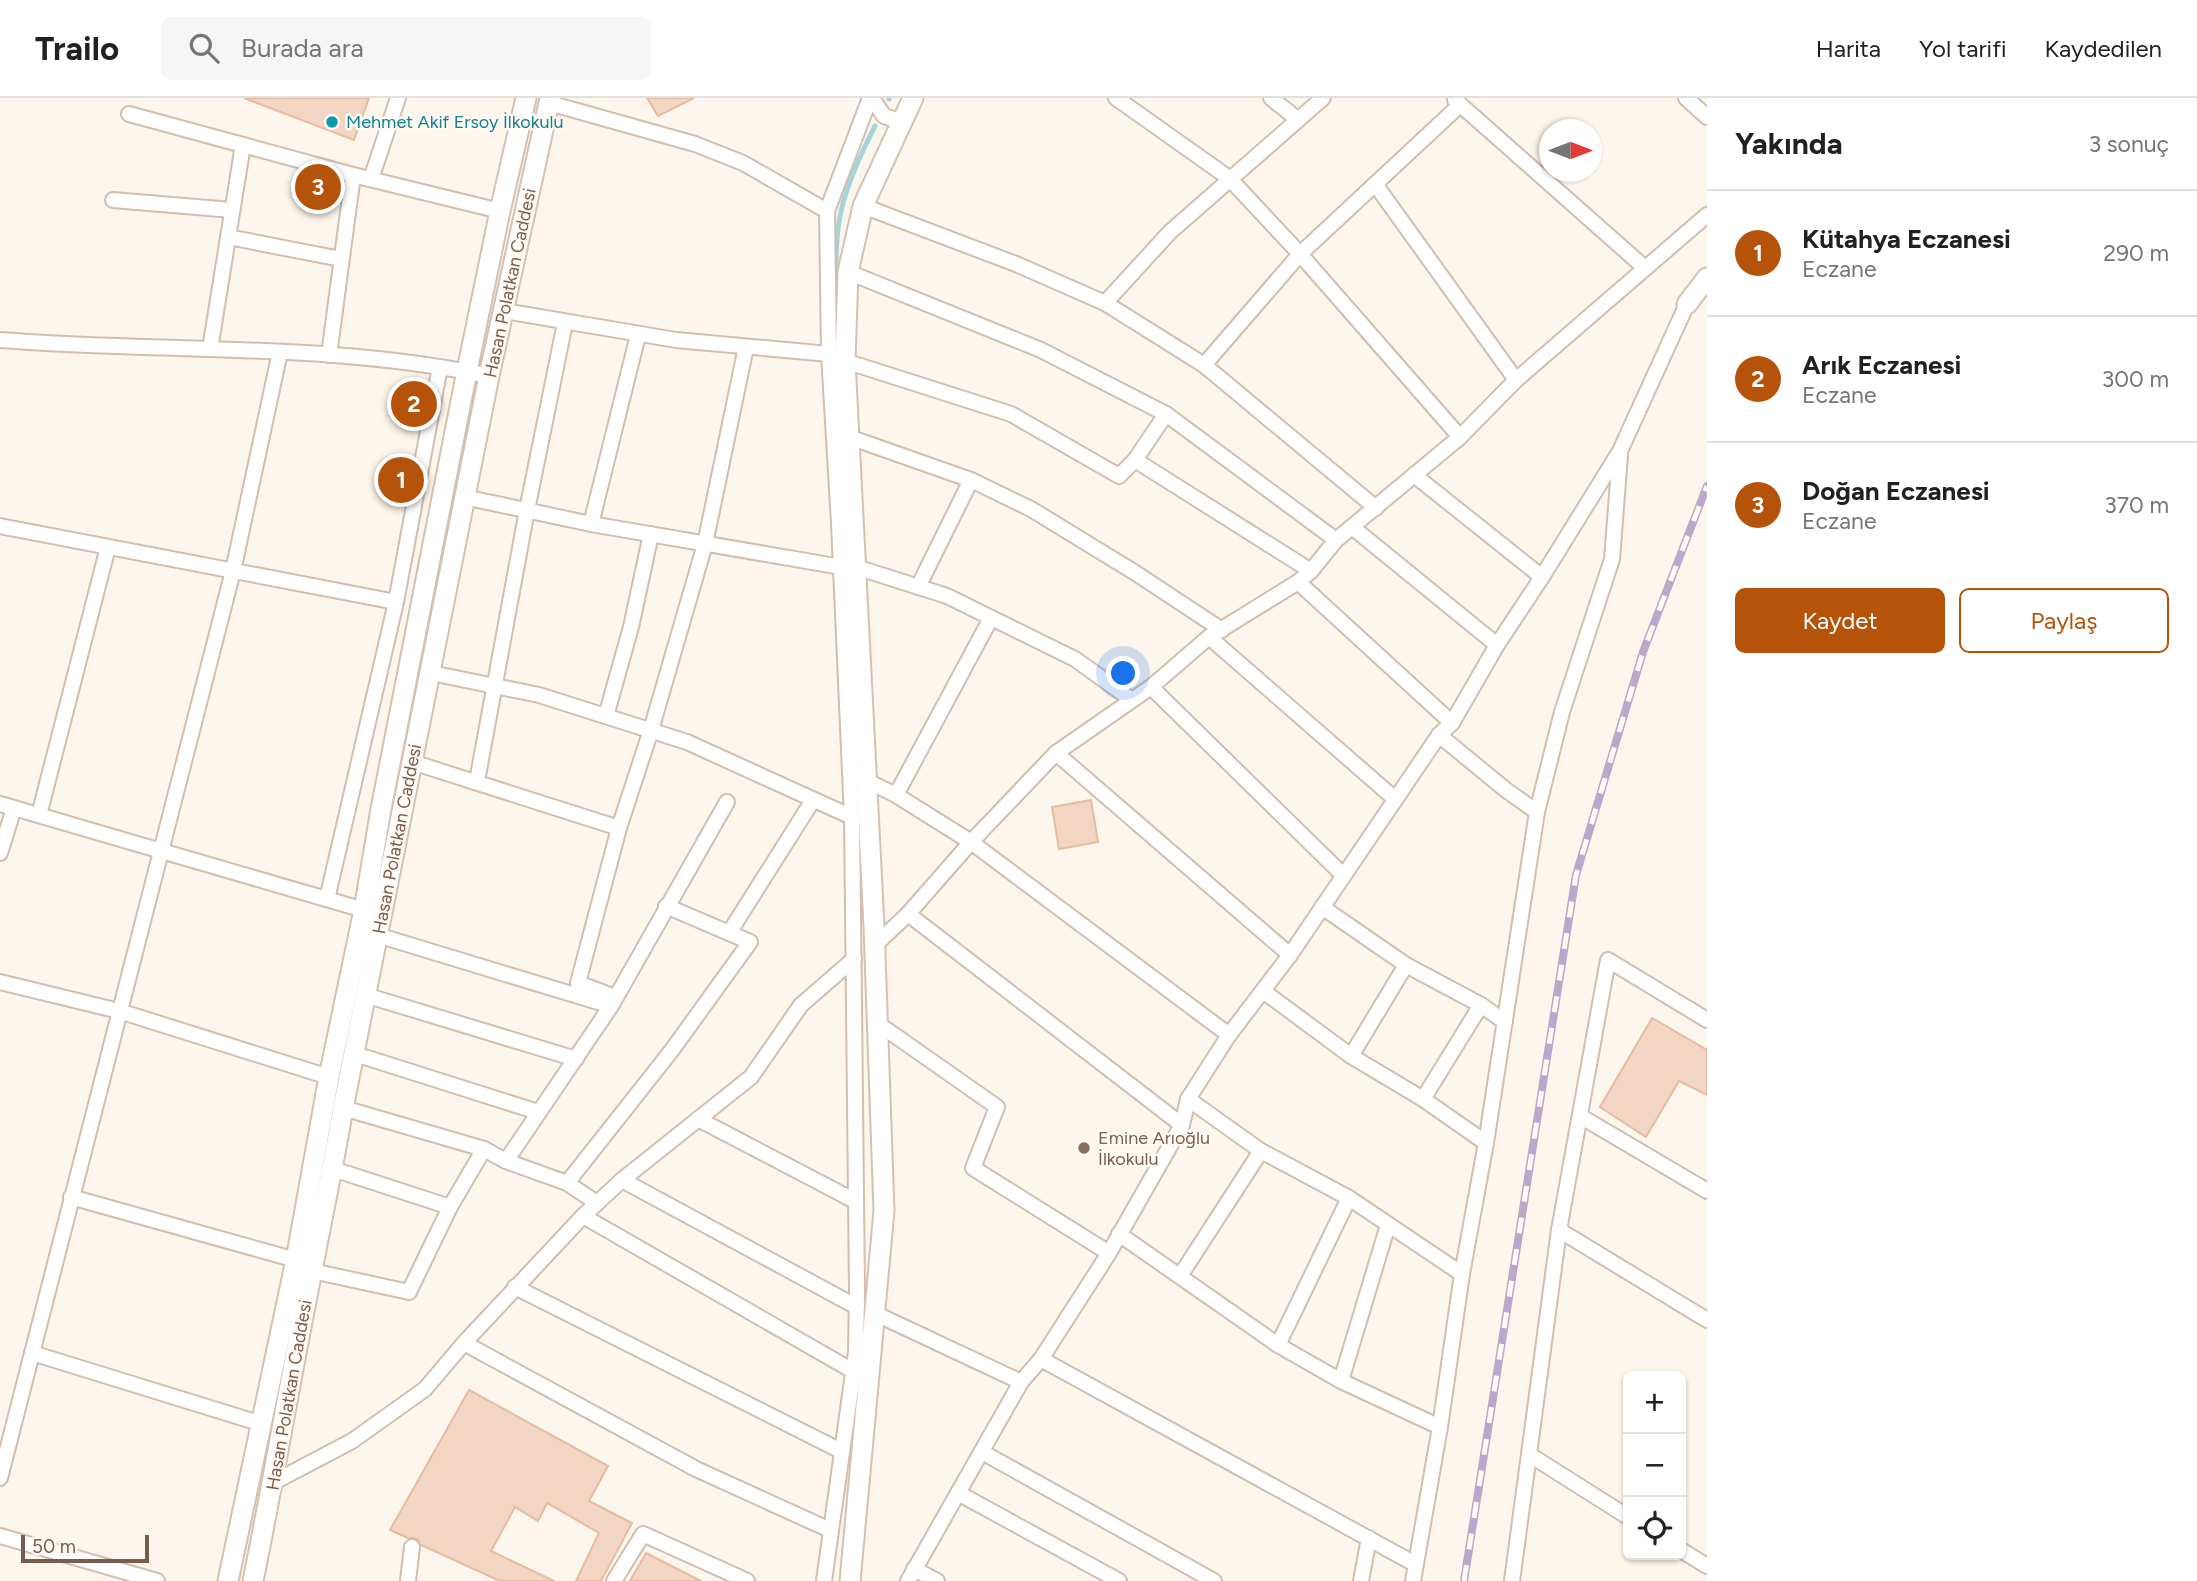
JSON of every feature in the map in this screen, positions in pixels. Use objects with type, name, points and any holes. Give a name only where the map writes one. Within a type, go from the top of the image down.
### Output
[{"type":"main road","name":"Hasan Polatkan Caddesi","points":[[253,1581],[274,1482],[329,1077],[364,910],[380,809],[467,371],[526,98]]},
{"type":"main road","points":[[850,1581],[866,1310],[884,1211],[866,781],[848,567],[849,437],[837,357],[848,272],[863,206],[914,98]]},
{"type":"main road","name":"Hasan Polatkan Caddesi","points":[[228,1581],[262,1424],[304,1265],[333,1169],[464,498],[550,100]]},
{"type":"main road","points":[[1687,304],[1707,278]]},
{"type":"street","points":[[371,179],[398,98]]},
{"type":"street","points":[[871,98],[884,116],[902,122]]},
{"type":"street","points":[[824,1581],[853,1371],[866,1310],[855,1201],[848,567],[827,211],[871,98]]},
{"type":"street","points":[[1271,98],[1297,119]]},
{"type":"street","points":[[1105,303],[1170,232],[1323,98]]},
{"type":"street","points":[[1686,98],[1707,117]]},
{"type":"street","points":[[550,100],[695,144],[743,163],[827,211]]},
{"type":"street","points":[[1126,101],[1229,178],[1300,254],[1460,437]]},
{"type":"street","points":[[1204,365],[1300,254],[1376,184],[1456,101],[1645,268]]},
{"type":"street","points":[[129,114],[353,175],[500,211]]},
{"type":"street","points":[[210,349],[243,145]]},
{"type":"street","points":[[329,355],[353,175]]},
{"type":"street","points":[[1376,184],[1516,380]]},
{"type":"street","points":[[113,200],[232,210]]},
{"type":"street","points":[[863,206],[1016,264],[1105,303],[1204,365],[1376,508]]},
{"type":"street","points":[[874,946],[908,914],[971,842],[1056,753],[1152,687],[1216,634],[1298,582],[1311,571],[1336,540],[1460,437],[1516,380],[1707,215]]},
{"type":"street","points":[[228,237],[341,259]]},
{"type":"street","points":[[848,272],[1041,350],[1166,414],[1336,540]]},
{"type":"street","points":[[937,1581],[911,1575],[1021,1382],[1041,1359],[1109,1252],[1182,1125],[1188,1099],[1228,1035],[1290,956],[1439,734],[1452,723],[1497,645],[1620,451],[1687,304]]},
{"type":"street","points":[[504,311],[638,335],[837,357],[1010,414],[1119,476],[1135,460],[1166,414]]},
{"type":"street","points":[[477,781],[493,686],[565,323]]},
{"type":"street","points":[[591,524],[638,335]]},
{"type":"street","points":[[0,340],[329,355],[440,367],[489,376]]},
{"type":"street","points":[[613,1001],[578,983],[619,828],[651,730],[705,544],[746,347]]},
{"type":"street","points":[[0,1478],[233,571],[280,352]]},
{"type":"street","points":[[327,899],[396,602],[440,367]]},
{"type":"street","points":[[849,437],[971,480],[1031,509],[1134,572],[1216,634],[1395,799]]},
{"type":"street","points":[[1413,1581],[1440,1427],[1462,1274],[1486,1143],[1537,812],[1562,712],[1612,559],[1620,451]]},
{"type":"street","points":[[1135,460],[1311,571]]},
{"type":"street","points":[[1414,475],[1542,577]]},
{"type":"street","points":[[918,587],[971,480]]},
{"type":"street","points":[[464,498],[591,524],[848,567],[918,587],[947,596],[1075,659],[1132,700]]},
{"type":"street","points":[[0,526],[396,602]]},
{"type":"street","points":[[1352,527],[1497,645]]},
{"type":"street","points":[[606,716],[631,627],[651,534]]},
{"type":"street","points":[[39,815],[108,547]]},
{"type":"street","points":[[1298,582],[1452,723]]},
{"type":"street","points":[[896,795],[991,618]]},
{"type":"street","points":[[431,673],[539,695],[687,742],[852,817]]},
{"type":"street","points":[[1152,687],[1343,876]]},
{"type":"street","points":[[1439,734],[1537,812]]},
{"type":"street","points":[[1056,753],[1290,956]]},
{"type":"street","points":[[412,762],[619,828]]},
{"type":"street","points":[[866,781],[896,795],[971,842],[1228,1035]]},
{"type":"street","points":[[729,933],[813,800]]},
{"type":"street","points":[[506,1161],[613,1001],[727,802]]},
{"type":"street","points":[[0,853],[7,806],[364,910]]},
{"type":"street","points":[[567,1183],[672,1050],[750,942],[666,906]]},
{"type":"street","points":[[1322,907],[1406,965],[1481,1004],[1505,1022]]},
{"type":"street","points":[[908,914],[1182,1125]]},
{"type":"street","points":[[377,936],[613,1001]]},
{"type":"street","points":[[274,1482],[352,1441],[425,1389],[515,1287],[583,1216],[622,1180],[751,1077],[801,1005],[854,959]]},
{"type":"street","points":[[1514,1580],[1559,1230],[1608,960],[1707,1020]]},
{"type":"street","points":[[1351,1056],[1406,965]]},
{"type":"street","points":[[0,982],[119,1011],[329,1077]]},
{"type":"street","points":[[1264,991],[1351,1056],[1423,1099],[1486,1143]]},
{"type":"street","points":[[365,996],[576,1059]]},
{"type":"street","points":[[1423,1099],[1481,1004]]},
{"type":"street","points":[[877,1023],[997,1107],[973,1168],[1109,1252]]},
{"type":"street","points":[[355,1054],[538,1112]]},
{"type":"street","points":[[1188,1099],[1261,1151],[1349,1198],[1462,1274]]},
{"type":"street","points":[[343,1108],[484,1149],[506,1161],[567,1183],[597,1203]]},
{"type":"street","points":[[1580,1116],[1707,1192]]},
{"type":"street","points":[[698,1119],[855,1201]]},
{"type":"street","points":[[72,1197],[304,1265],[410,1292],[450,1207],[484,1149]]},
{"type":"street","points":[[1180,1276],[1261,1151]]},
{"type":"street","points":[[333,1169],[450,1207]]},
{"type":"street","points":[[622,1180],[866,1310],[1021,1382]]},
{"type":"street","points":[[1278,1345],[1349,1198]]},
{"type":"street","points":[[583,1216],[853,1371]]},
{"type":"street","points":[[1341,1381],[1388,1225]]},
{"type":"street","points":[[1559,1230],[1707,1320]]},
{"type":"street","points":[[1119,1234],[1278,1345],[1341,1381],[1440,1427]]},
{"type":"street","points":[[515,1287],[841,1451]]},
{"type":"street","points":[[464,1343],[696,1469],[830,1530]]},
{"type":"street","points":[[32,1353],[262,1424]]},
{"type":"street","points":[[1041,1359],[1415,1564]]},
{"type":"street","points":[[982,1452],[1214,1581]]},
{"type":"street","points":[[1530,1455],[1623,1514]]},
{"type":"street","points":[[958,1493],[1119,1581]]},
{"type":"street","points":[[614,1581],[643,1534],[747,1581]]},
{"type":"street","points":[[0,1536],[157,1581]]},
{"type":"street","points":[[1361,1581],[1370,1538]]},
{"type":"street","points":[[408,1581],[412,1547]]},
{"type":"street","points":[[1686,1552],[1707,1566]]},
{"type":"building","name":"Mehmet Akif Ersoy İlkokulu","points":[[244,98],[369,98],[354,140]]},
{"type":"building","points":[[647,98],[694,98],[658,116]]},
{"type":"building","points":[[1091,800],[1098,842],[1059,849],[1052,807]]},
{"type":"building","points":[[1652,1018],[1707,1050],[1707,1095],[1679,1081],[1646,1137],[1600,1107]]},
{"type":"building","points":[[469,1390],[608,1466],[589,1501],[632,1523],[601,1581],[576,1581],[599,1533],[547,1503],[538,1521],[515,1507],[491,1551],[554,1581],[500,1581],[421,1545],[417,1539],[390,1530]]},
{"type":"building","points":[[646,1553],[701,1581],[630,1581]]},
{"type":"waterway","points":[[837,324],[836,253],[841,211],[851,178],[875,126]]},
{"type":"railway","points":[[1464,1581],[1576,875],[1643,652],[1707,486]]},
{"type":"place","name":"Mehmet Akif Ersoy İlkokulu","points":[[332,122]]},
{"type":"place","name":"Doğan Eczanesi","points":[[318,187]]},
{"type":"place","name":"Arık Eczanesi","points":[[414,404]]},
{"type":"place","name":"Kütahya Eczanesi","points":[[401,480]]},
{"type":"place","name":"Emine Arıoğlu İlkokulu","points":[[1084,1148]]}]
